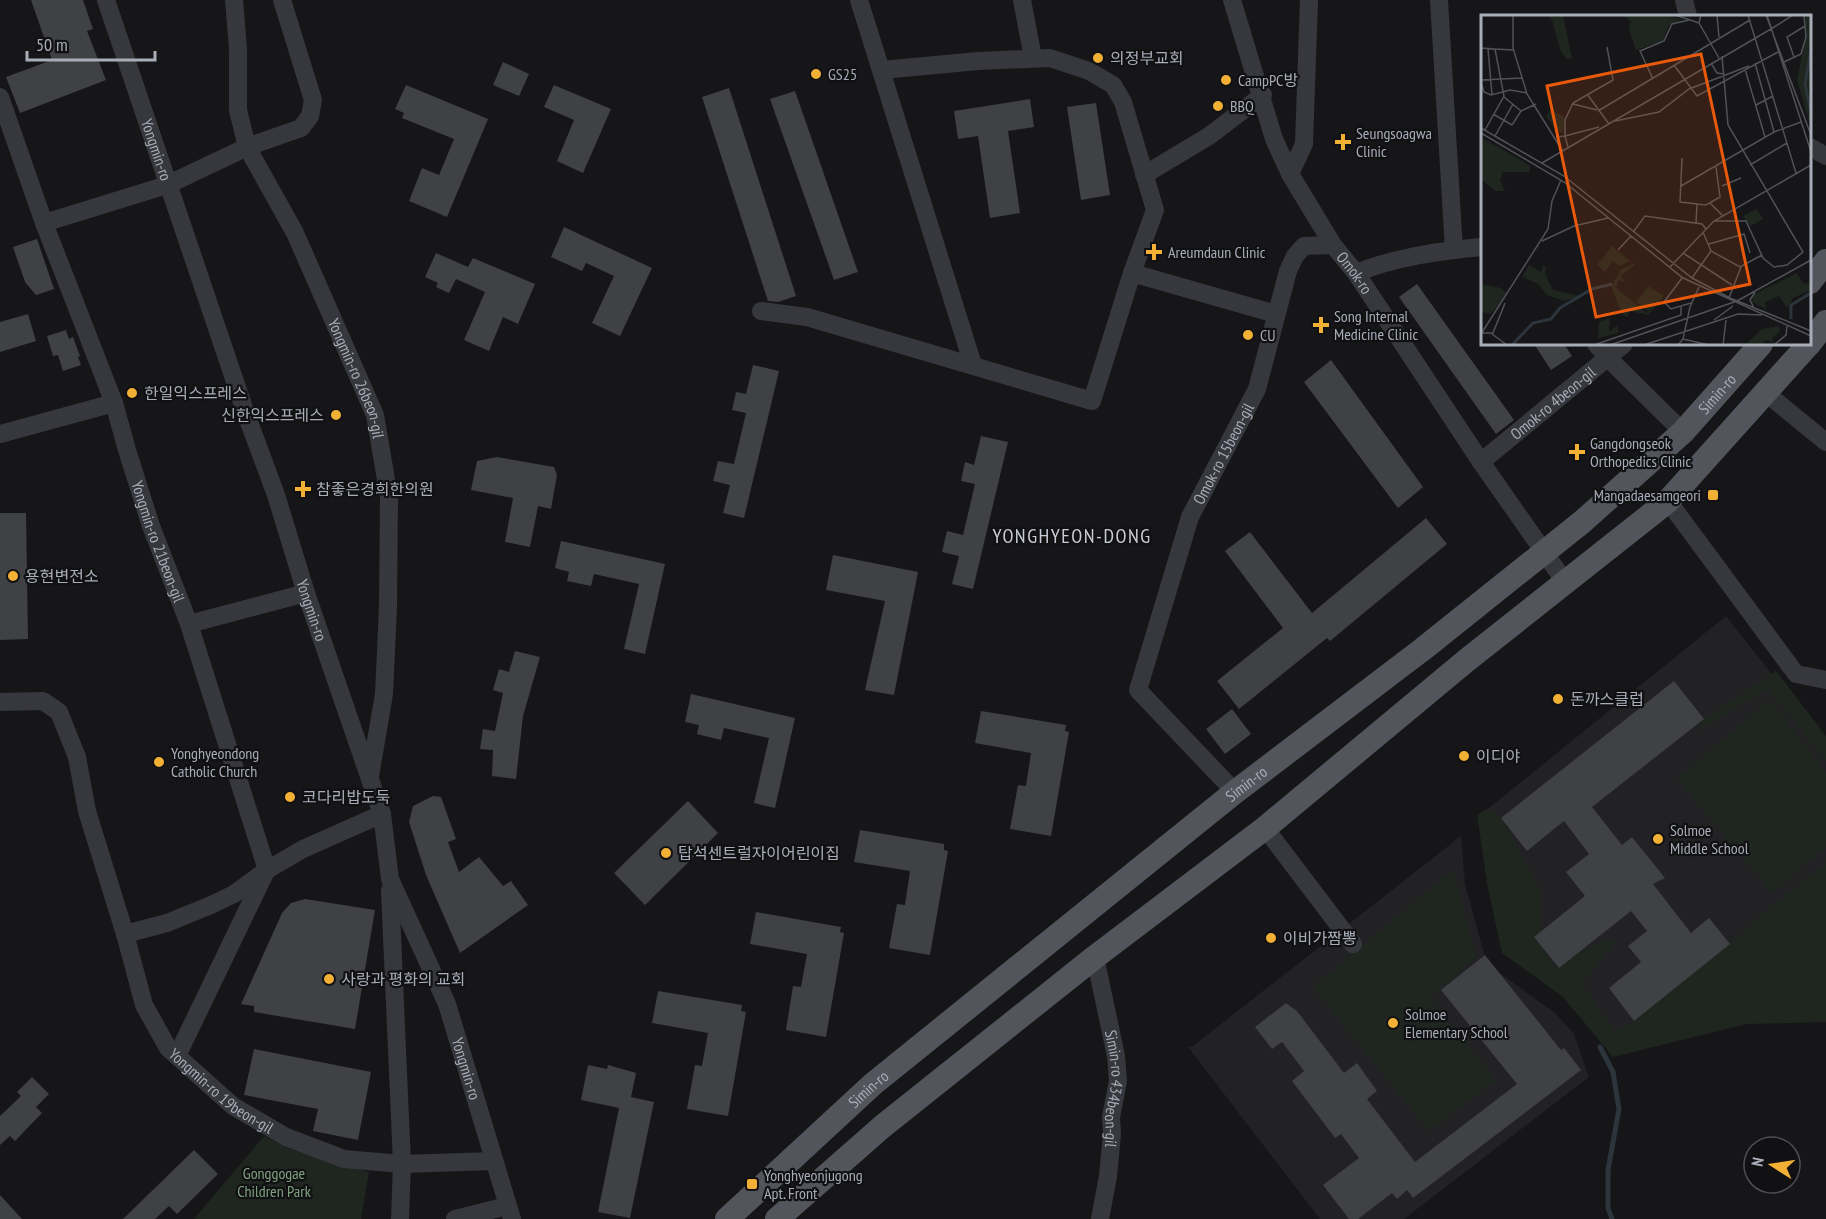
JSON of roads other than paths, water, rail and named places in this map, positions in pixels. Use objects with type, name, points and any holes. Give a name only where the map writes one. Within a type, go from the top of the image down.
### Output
[{"type":"main road","points":[[1811,280],[1826,261]]},
{"type":"main road","points":[[1811,341],[1826,322]]},
{"type":"main road","name":"Simin-ro","points":[[727,1219],[873,1084],[1235,792],[1423,650],[1582,522],[1683,432],[1760,345]]},
{"type":"main road","points":[[777,1219],[883,1126],[1095,957],[1265,828],[1467,660],[1668,501],[1807,345]]},
{"type":"street","name":"Yongmin-ro","points":[[106,0],[167,185],[276,495],[306,593],[382,814],[390,879],[447,1004],[509,1213]]},
{"type":"street","name":"Yongmin-ro 26beon-gil","points":[[234,0],[238,49],[238,110],[247,147],[295,233],[375,415],[388,497],[388,607],[384,694],[369,778]]},
{"type":"street","points":[[44,223],[167,185],[247,147],[301,128],[310,116],[313,100],[282,0]]},
{"type":"street","points":[[859,0],[973,365]]},
{"type":"street","points":[[1022,0],[1033,58]]},
{"type":"street","name":"Omok-ro","points":[[1232,0],[1263,95],[1274,139],[1290,174],[1333,245],[1356,273],[1565,582]]},
{"type":"street","points":[[1290,174],[1304,144],[1309,0]]},
{"type":"street","points":[[1439,0],[1454,250]]},
{"type":"street","points":[[1684,0],[1688,15]]},
{"type":"street","points":[[761,311],[807,317],[1092,401],[1132,273],[1155,210],[1123,102],[1113,86],[1089,71],[1050,58],[882,69]]},
{"type":"street","points":[[1144,175],[1209,136],[1263,95]]},
{"type":"street","name":"Yongmin-ro 21beon-gil","points":[[0,97],[44,223],[114,403],[151,526],[189,624],[267,870]]},
{"type":"street","points":[[1811,148],[1826,156]]},
{"type":"street","name":"Omok-ro 15beon-gil","points":[[1235,792],[1138,690],[1190,517],[1257,389],[1288,271],[1295,256],[1304,246],[1333,245]]},
{"type":"street","points":[[1356,273],[1375,265],[1421,254],[1481,247]]},
{"type":"street","points":[[1132,273],[1276,314]]},
{"type":"street","points":[[1597,345],[1683,432]]},
{"type":"street","name":"Omok-ro 4beon-gil","points":[[1482,462],[1623,345]]},
{"type":"street","points":[[1766,393],[1826,442]]},
{"type":"street","points":[[0,434],[114,403]]},
{"type":"street","points":[[1668,501],[1796,674],[1826,680]]},
{"type":"street","points":[[189,624],[306,593]]},
{"type":"street","name":"Yongmin-ro 19beon-gil","points":[[0,702],[43,701],[59,712],[77,757],[87,811],[144,1005],[168,1048],[233,1106],[286,1137],[344,1159],[402,1164],[494,1161]]},
{"type":"street","points":[[125,934],[167,923],[211,905],[234,894],[267,870],[303,849],[382,814]]},
{"type":"street","points":[[1265,828],[1353,944]]},
{"type":"street","points":[[177,1056],[267,870]]},
{"type":"street","points":[[390,879],[402,1164],[400,1219]]},
{"type":"street","name":"Simin-ro 434beon-gil","points":[[1095,957],[1116,1056],[1118,1081],[1111,1117],[1108,1176],[1100,1219]]},
{"type":"street","points":[[455,1219],[509,1213]]},
{"type":"waterway","points":[[1600,1047],[1613,1072],[1619,1109],[1608,1170],[1608,1208],[1612,1219]]},
{"type":"place","name":"의정부교회","points":[[1098,58]]},
{"type":"place","name":"GS25","points":[[816,74]]},
{"type":"place","name":"CampPC방","points":[[1226,80]]},
{"type":"place","name":"BBQ","points":[[1218,106]]},
{"type":"place","name":"Seungsoagwa Clinic","points":[[1343,142]]},
{"type":"place","name":"Areumdaun Clinic","points":[[1154,252]]},
{"type":"place","name":"Song Internal Medicine Clinic","points":[[1321,325]]},
{"type":"place","name":"CU","points":[[1248,335]]},
{"type":"place","name":"한일익스프레스","points":[[132,393]]},
{"type":"place","name":"신한익스프레스","points":[[336,415]]},
{"type":"place","name":"Gangdongseok Orthopedics Clinic","points":[[1577,452]]},
{"type":"place","name":"참좋은경희한의원","points":[[303,489]]},
{"type":"place","name":"Mangadaesamgeori","points":[[1713,495]]},
{"type":"place","name":"용현변전소","points":[[13,576]]},
{"type":"place","name":"돈까스클럽","points":[[1558,699]]},
{"type":"place","name":"이디야","points":[[1464,756]]},
{"type":"place","name":"Yonghyeondong Catholic Church","points":[[159,762]]},
{"type":"place","name":"코다리밥도둑","points":[[290,797]]},
{"type":"place","name":"Solmoe Middle School","points":[[1658,839]]},
{"type":"place","name":"탑석센트럴자이어린이집","points":[[666,853]]},
{"type":"place","name":"이비가짬뽕","points":[[1271,938]]},
{"type":"place","name":"사랑과 평화의 교회","points":[[329,979]]},
{"type":"place","name":"Solmoe Elementary School","points":[[1393,1023]]},
{"type":"place","name":"Yonghyeonjugong Apt. Front","points":[[752,1184]]},
{"type":"district","name":"YONGHYEON-DONG","points":[[1072,536]]},
{"type":"park label","name":"Gonggogae Children Park","points":[[274,1182]]}]
